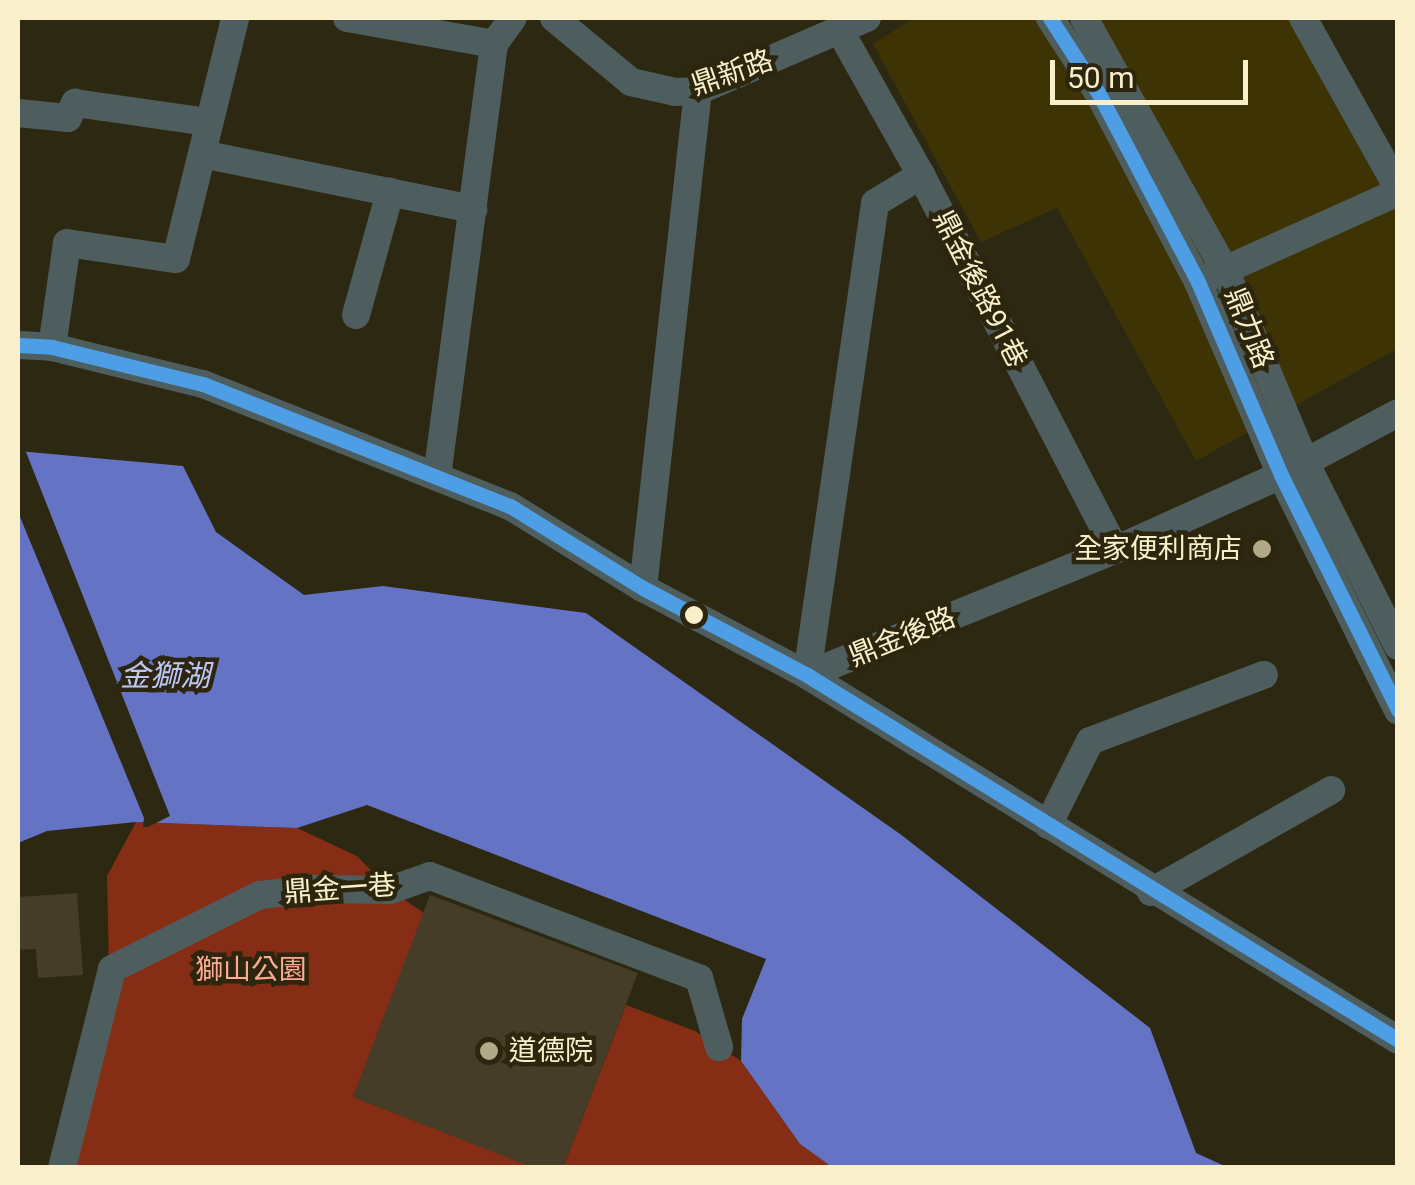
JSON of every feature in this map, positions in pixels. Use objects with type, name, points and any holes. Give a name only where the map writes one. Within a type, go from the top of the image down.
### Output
[{"type":"street","points":[[52,347],[66,243],[176,259],[235,18]]},
{"type":"street","points":[[346,18],[494,44]]},
{"type":"street","points":[[437,477],[494,44],[513,18]]},
{"type":"street","name":"鼎力路","points":[[1050,18],[1099,94],[1293,469],[1398,711]]},
{"type":"street","name":"鼎力路","points":[[1084,18],[1224,270],[1293,469],[1398,646]]},
{"type":"street","points":[[1198,282],[1398,190],[1302,18]]},
{"type":"street","name":"鼎新路","points":[[562,20],[631,82],[698,91],[859,21]]},
{"type":"street","name":"鼎金後路91巷","points":[[859,21],[921,174],[1115,550]]},
{"type":"street","points":[[643,588],[698,91]]},
{"type":"street","points":[[18,112],[68,118],[75,102],[210,122]]},
{"type":"street","points":[[202,154],[473,209]]},
{"type":"street","points":[[807,675],[875,203],[921,174]]},
{"type":"street","points":[[356,315],[390,192]]},
{"type":"street","points":[[18,345],[52,347],[203,384],[510,506],[643,588],[807,675],[1152,892],[1398,1040]]},
{"type":"street","name":"鼎金後路","points":[[807,675],[1115,550],[1293,469],[1398,413]]},
{"type":"street","points":[[1048,825],[1090,741],[1264,676]]},
{"type":"street","points":[[1152,892],[1332,790]]},
{"type":"street","name":"鼎金一巷","points":[[62,1168],[112,970],[260,895],[314,889],[390,890],[430,876],[699,978],[718,1047]]},
{"type":"shaded area","points":[[914,18],[1309,18],[1397,165],[1397,349],[1196,461],[1057,208],[981,242],[873,44]]},
{"type":"green space","name":"獅山公園","points":[[136,822],[297,828],[357,856],[390,890],[424,913],[353,1097],[534,1167],[75,1168],[110,1015],[107,876]]},
{"type":"green space","points":[[626,1005],[695,1031],[741,1061],[800,1144],[832,1167],[563,1168]]},
{"type":"water","name":"金獅湖","points":[[18,451],[183,466],[216,532],[304,595],[383,586],[586,613],[900,834],[1150,1028],[1196,1153],[1227,1167],[832,1167],[800,1144],[741,1061],[742,1019],[766,959],[367,805],[297,828],[136,822],[47,831],[18,843]]},
{"type":"pier","points":[[18,448],[26,452],[170,816],[148,827],[143,827],[144,818],[18,512]]},
{"type":"building","points":[[77,893],[83,975],[38,978],[36,949],[18,950],[18,897]]},
{"type":"building","name":"道德院","points":[[430,895],[638,973],[563,1168],[534,1168],[353,1097]]},
{"type":"transit line","points":[[1050,18],[1099,94],[1198,282],[1281,475],[1398,710]]},
{"type":"transit line","points":[[18,345],[52,347],[203,384],[510,506],[643,588],[807,675],[1398,1040]]},
{"type":"place","name":"全家便利商店","points":[[1262,549]]},
{"type":"place","name":"道德院","points":[[489,1051]]}]
